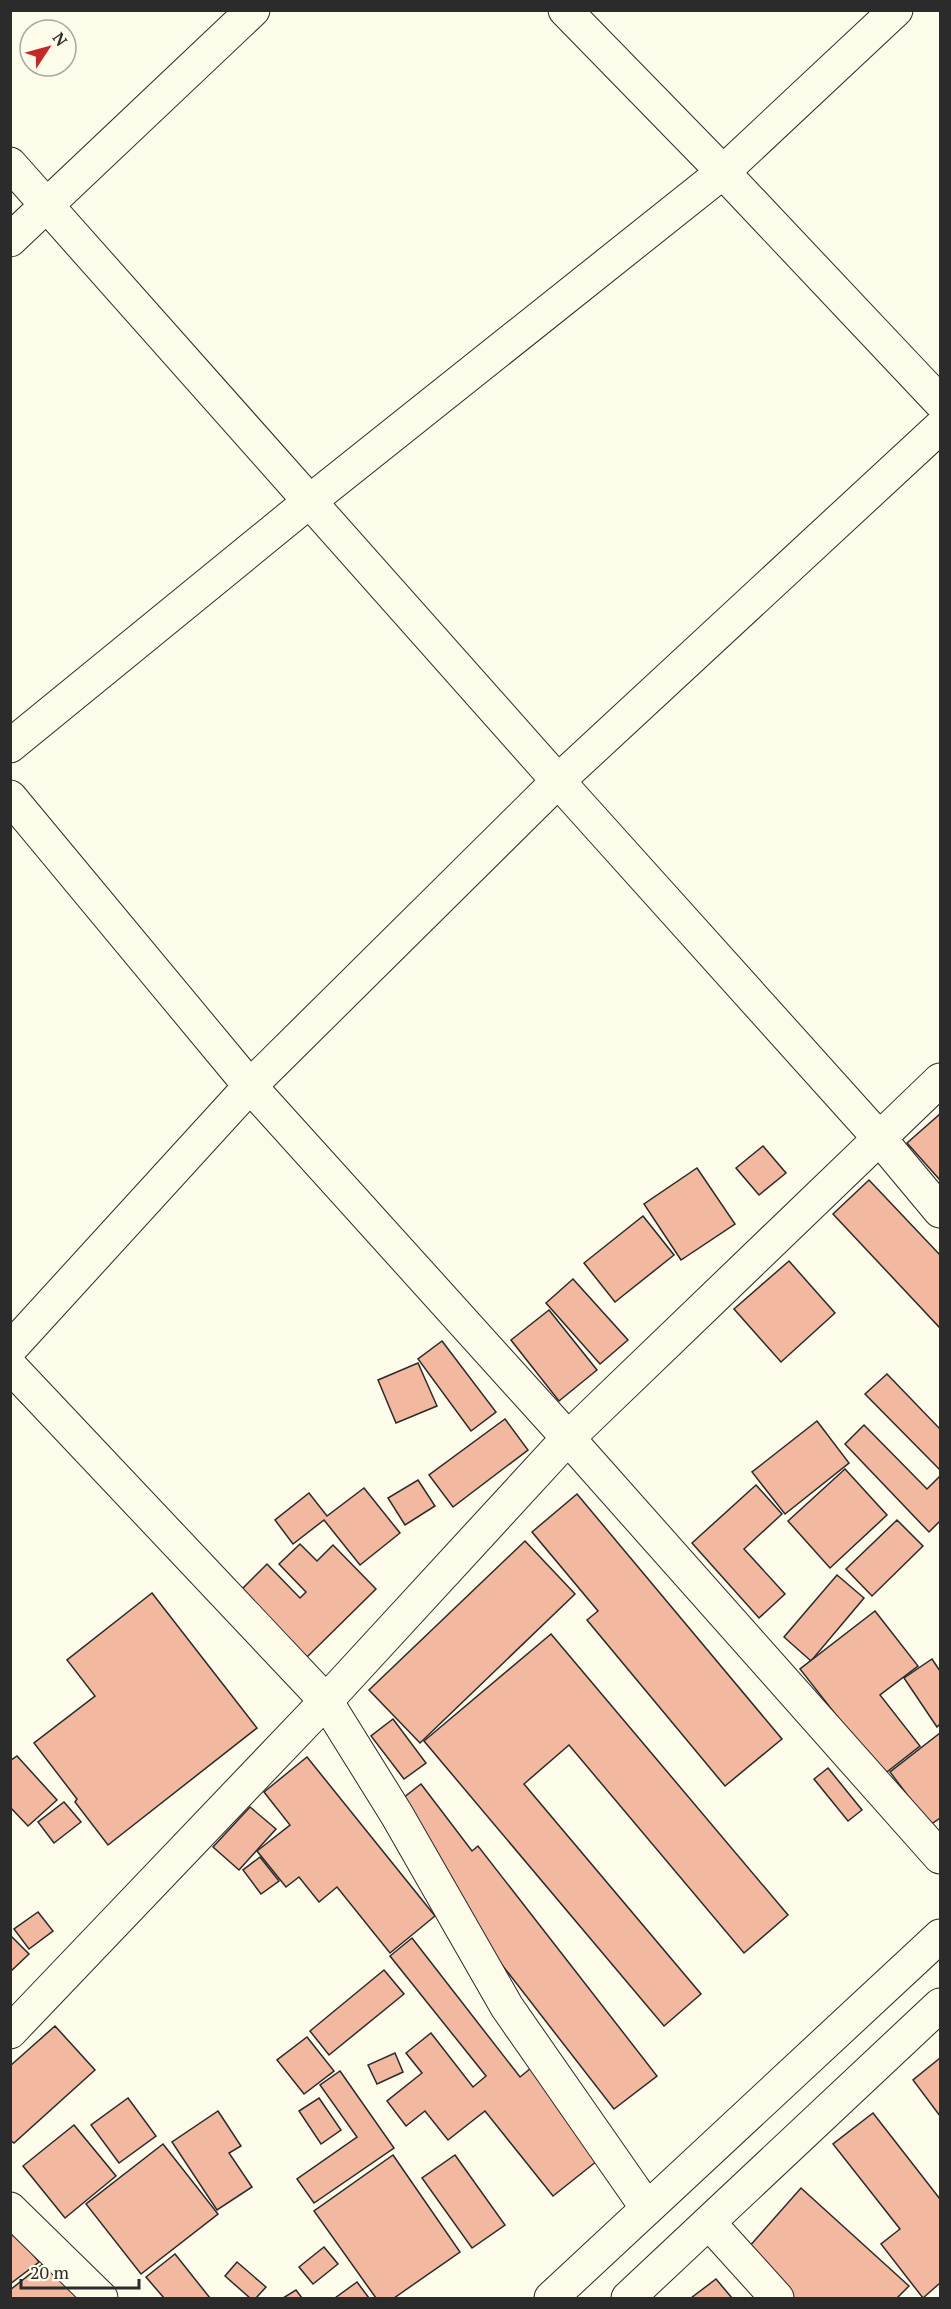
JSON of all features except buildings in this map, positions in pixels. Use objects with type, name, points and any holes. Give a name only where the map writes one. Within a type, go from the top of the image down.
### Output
[{"type":"street","points":[[10,240],[253,10]]},
{"type":"street","points":[[565,10],[723,172],[940,402]]},
{"type":"street","points":[[10,746],[310,501],[723,172],[896,10]]},
{"type":"street","points":[[10,164],[558,781],[880,1139],[940,1211]]},
{"type":"street","points":[[10,1349],[250,1086],[558,781],[940,426]]},
{"type":"street","points":[[10,797],[250,1086],[568,1438],[940,1857]]},
{"type":"street","points":[[10,2032],[326,1701],[568,1438],[940,1080]]},
{"type":"street","points":[[10,1366],[326,1701],[397,1815],[507,2007],[647,2208]]},
{"type":"street","points":[[551,2298],[940,1936]]},
{"type":"street","points":[[628,2298],[710,2224],[940,2005]]},
{"type":"street","points":[[10,2210],[101,2298]]},
{"type":"street","points":[[710,2224],[777,2298]]}]
